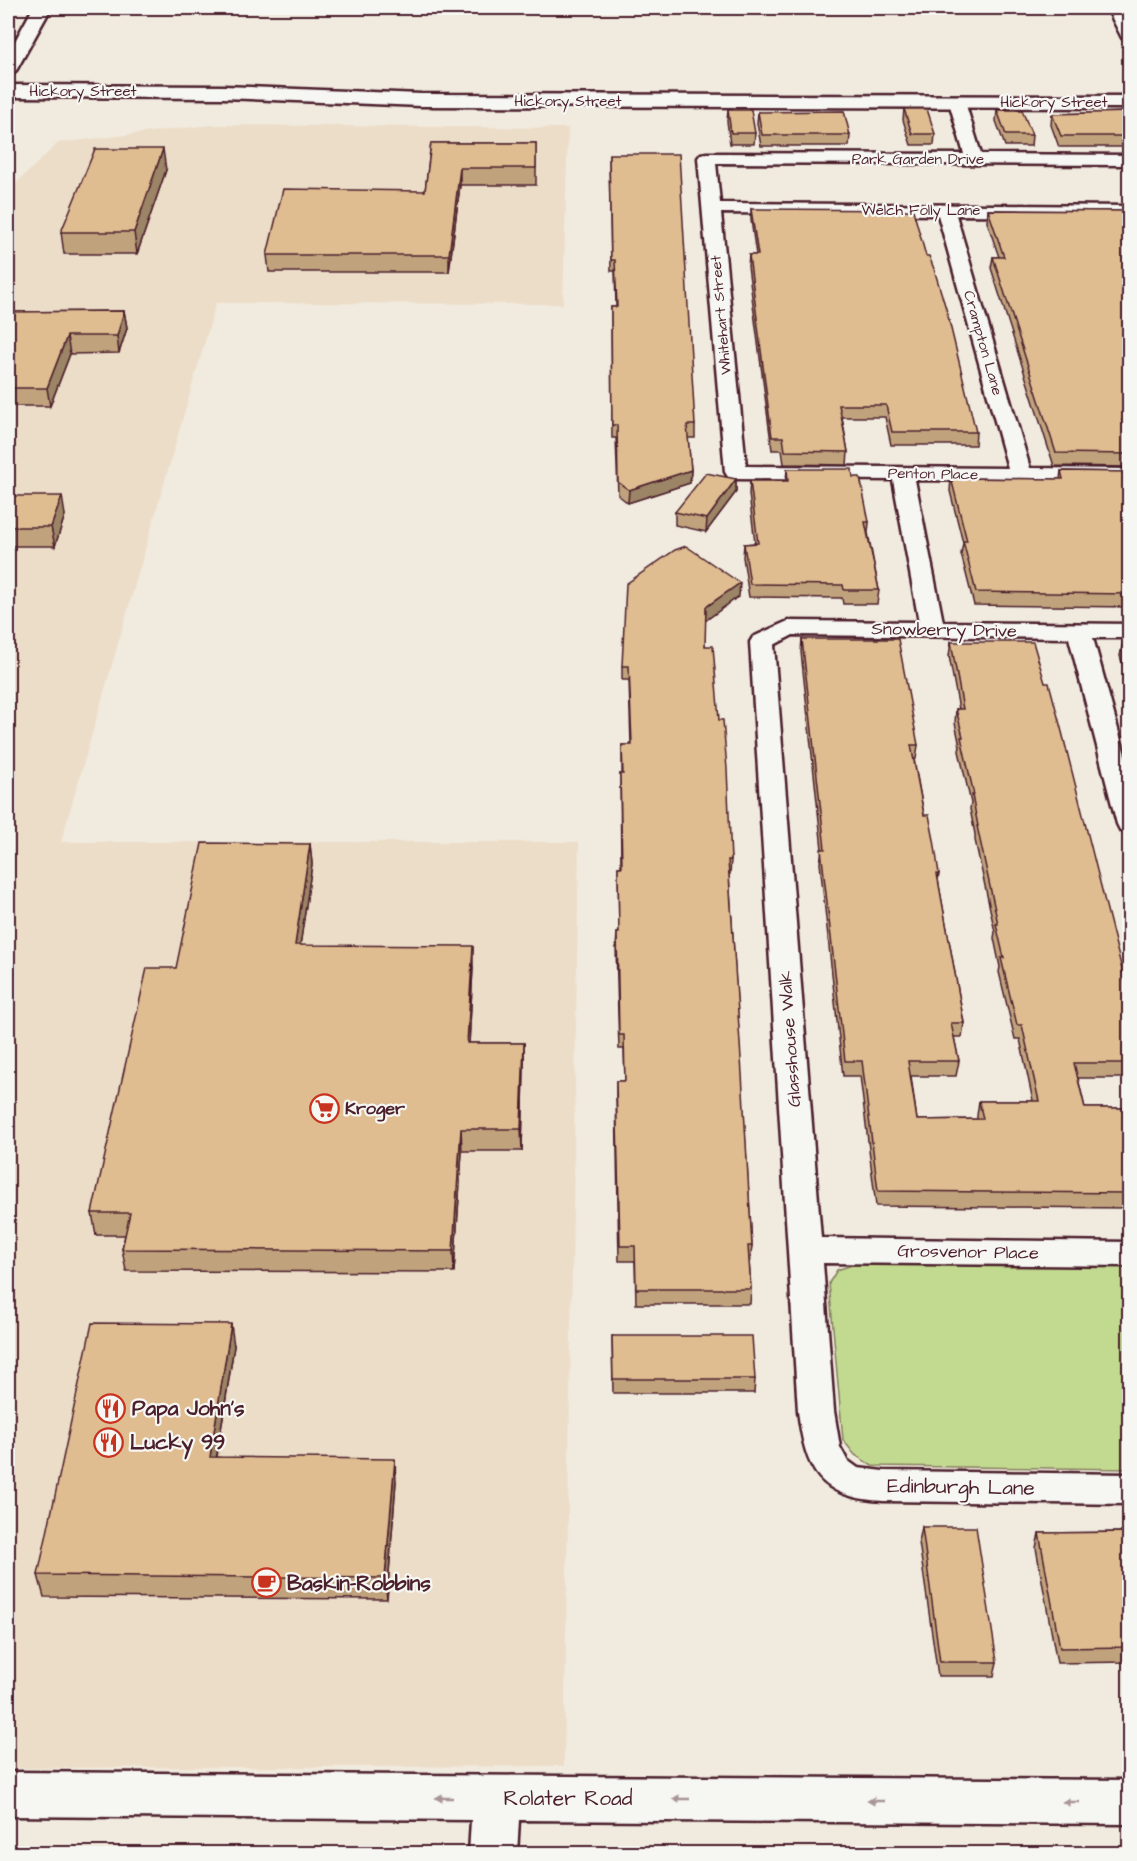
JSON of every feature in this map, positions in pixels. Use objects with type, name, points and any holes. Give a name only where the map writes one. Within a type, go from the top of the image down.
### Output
[{"type":"street","points":[[8,69],[42,8]]},
{"type":"street","points":[[1114,8],[1130,38]]},
{"type":"street","name":"Hickory Street","points":[[8,91],[223,92],[432,100],[1130,102]]},
{"type":"street","points":[[957,102],[974,159]]},
{"type":"street","name":"Park Garden Drive","points":[[708,158],[1130,160]]},
{"type":"street","name":"Whitehart Street","points":[[708,158],[736,472]]},
{"type":"street","name":"Welch Folly Lane","points":[[712,208],[1130,211]]},
{"type":"street","name":"Crampton Lane","points":[[946,210],[1021,475]]},
{"type":"street","name":"Penton Place","points":[[736,472],[1130,476]]},
{"type":"street","points":[[903,474],[932,630]]},
{"type":"street","name":"Snowberry Drive","points":[[762,642],[788,628],[1130,632]]},
{"type":"street","points":[[1079,631],[1130,824]]},
{"type":"street","name":"Glasshouse Walk","points":[[762,642],[819,1436]]},
{"type":"street","name":"Grosvenor Place","points":[[806,1250],[1130,1254]]},
{"type":"street","name":"Edinburgh Lane","points":[[819,1436],[823,1454],[834,1472],[857,1484],[1130,1489]]},
{"type":"street","name":"Rolater Road","points":[[8,1794],[1130,1803]]},
{"type":"street","points":[[493,1854],[496,1798]]},
{"type":"shaded area","points":[[210,125],[568,128],[563,304],[216,303],[61,842],[579,842],[564,1766],[8,1768],[8,191],[58,143]]},
{"type":"green space","points":[[855,1264],[1129,1267],[1129,1469],[872,1466],[855,1455],[843,1440],[829,1283],[837,1270]]},
{"type":"building","points":[[904,109],[927,109],[935,134],[912,134]]},
{"type":"building","points":[[728,110],[751,110],[755,133],[731,133]]},
{"type":"building","points":[[997,110],[1022,110],[1032,135],[1006,135]]},
{"type":"building","points":[[844,111],[850,135],[762,135],[758,112]]},
{"type":"building","points":[[1130,112],[1130,136],[1061,136],[1052,114]]},
{"type":"building","points":[[431,143],[536,143],[536,168],[460,168],[449,255],[267,255],[283,189],[425,191]]},
{"type":"building","points":[[95,149],[163,149],[134,232],[61,232]]},
{"type":"building","points":[[609,154],[679,154],[695,425],[687,425],[691,470],[629,490],[618,482],[617,425],[612,425],[611,307],[617,307],[615,260],[611,260]]},
{"type":"building","points":[[751,209],[913,210],[926,256],[929,256],[934,269],[947,312],[976,432],[892,432],[886,405],[839,405],[848,452],[785,451],[783,437],[772,437],[749,255],[758,255]]},
{"type":"building","points":[[988,210],[1130,211],[1130,420],[1122,420],[1130,441],[1130,454],[1056,453],[993,257],[1004,257]]},
{"type":"building","points":[[124,311],[117,336],[67,336],[47,388],[8,388],[8,312]]},
{"type":"building","points":[[787,469],[852,469],[853,477],[860,477],[869,522],[865,522],[879,590],[844,590],[843,585],[750,584],[744,544],[758,543],[750,481],[788,481]]},
{"type":"building","points":[[1061,471],[1130,472],[1130,594],[976,592],[963,541],[967,541],[951,478],[1063,479]]},
{"type":"building","points":[[706,473],[736,479],[707,519],[675,512]]},
{"type":"building","points":[[8,496],[62,496],[51,527],[8,527]]},
{"type":"building","points":[[686,546],[740,583],[706,607],[705,646],[713,646],[719,720],[723,720],[727,769],[731,860],[728,860],[752,1246],[748,1246],[751,1289],[636,1289],[635,1246],[620,1246],[616,1081],[625,1081],[624,1035],[619,1035],[617,933],[619,933],[618,867],[622,867],[620,774],[623,774],[622,745],[632,745],[629,666],[622,666],[626,584],[675,550]]},
{"type":"building","points":[[802,639],[898,639],[918,745],[911,745],[924,815],[929,815],[934,840],[939,874],[937,874],[964,1023],[951,1023],[959,1061],[908,1061],[917,1120],[983,1119],[979,1101],[1039,1101],[1022,1025],[1017,1025],[1001,958],[1004,958],[996,924],[998,924],[977,826],[972,795],[974,795],[956,709],[963,709],[951,642],[1033,642],[1045,683],[1049,683],[1130,1001],[1130,1063],[1074,1063],[1085,1108],[1130,1108],[1130,1193],[878,1191],[862,1061],[845,1061],[821,849],[825,849]]},
{"type":"building","points":[[1123,642],[1130,642],[1130,665]]},
{"type":"building","name":"Kroger","points":[[202,843],[310,844],[295,945],[473,946],[467,1043],[524,1043],[521,1129],[461,1129],[453,1251],[122,1249],[130,1213],[92,1213],[147,968],[176,968]]},
{"type":"building","points":[[92,1323],[231,1324],[210,1457],[395,1459],[385,1578],[38,1575]]},
{"type":"building","points":[[612,1336],[752,1336],[755,1379],[613,1379]]},
{"type":"building","points":[[922,1527],[976,1527],[997,1662],[940,1662]]},
{"type":"building","points":[[1130,1532],[1130,1647],[1060,1648],[1039,1533]]},
{"type":"place","name":"Kroger","points":[[324,1108]]},
{"type":"place","name":"Papa John's","points":[[111,1408]]},
{"type":"place","name":"Lucky 99","points":[[109,1442]]},
{"type":"place","name":"Baskin-Robbins","points":[[266,1583]]}]
